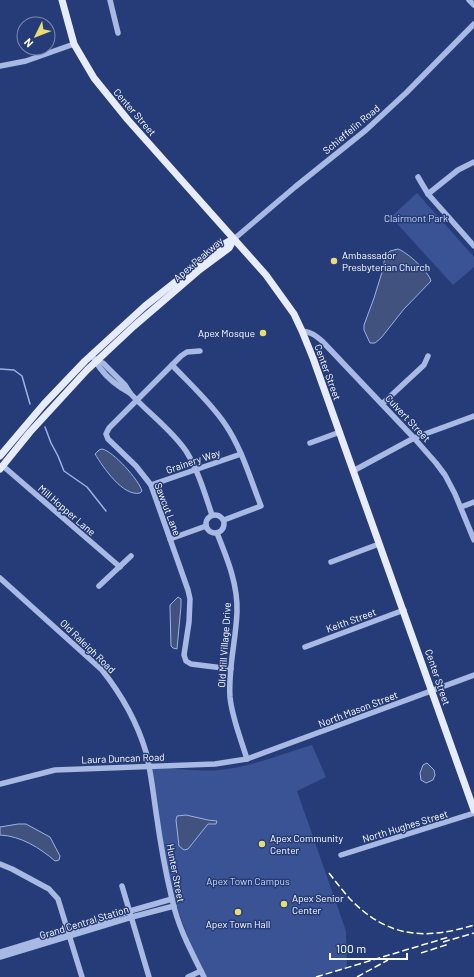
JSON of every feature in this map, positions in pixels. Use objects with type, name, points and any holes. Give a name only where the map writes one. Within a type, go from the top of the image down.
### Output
[{"type":"main road","name":"Center Street","points":[[62,0],[74,44],[107,95],[260,267],[294,314],[302,331],[340,432],[474,810]]},
{"type":"main road","name":"Apex Peakway","points":[[0,456],[44,404],[91,355],[128,320],[222,245],[234,239]]},
{"type":"main road","name":"Apex Peakway","points":[[2,468],[30,432],[62,396],[97,361],[134,326],[198,271],[228,248],[234,239]]},
{"type":"street","points":[[110,0],[118,33]]},
{"type":"street","points":[[469,0],[474,5]]},
{"type":"street","name":"Schieffelin Road","points":[[234,239],[294,187],[366,130],[406,93],[474,24]]},
{"type":"street","points":[[0,66],[26,61],[74,44]]},
{"type":"street","points":[[428,194],[452,175],[474,162]]},
{"type":"street","points":[[418,178],[428,194],[474,246]]},
{"type":"street","name":"Culvert Street","points":[[302,331],[314,334],[322,341],[414,438],[441,469],[461,507],[474,540]]},
{"type":"street","name":"Sawcut Lane","points":[[200,351],[187,352],[181,356],[107,430],[106,434],[108,439],[141,472],[151,486],[188,590],[190,599],[186,661],[191,664],[231,669]]},
{"type":"street","points":[[91,355],[97,361],[104,363],[125,385],[130,393],[179,443],[195,470],[212,515]]},
{"type":"street","points":[[382,404],[424,365],[428,356]]},
{"type":"street","points":[[172,365],[206,399],[219,415],[234,438],[261,506],[224,520]]},
{"type":"street","points":[[354,471],[414,438],[474,416]]},
{"type":"street","points":[[310,443],[340,432]]},
{"type":"street","name":"Grainery Way","points":[[151,486],[241,454]]},
{"type":"street","name":"Mill Hopper Lane","points":[[2,468],[120,567]]},
{"type":"street","points":[[461,507],[474,502]]},
{"type":"street","points":[[212,515],[220,516],[224,520],[224,528],[217,533],[212,532],[206,526],[206,520],[212,515]]},
{"type":"street","points":[[170,539],[206,526]]},
{"type":"street","name":"Old Mill Village Drive","points":[[217,533],[232,570],[236,592],[237,614],[230,687],[232,711],[247,759]]},
{"type":"street","points":[[331,562],[379,544]]},
{"type":"street","points":[[99,586],[131,556]]},
{"type":"street","name":"Old Raleigh Road","points":[[0,578],[102,670],[114,685],[135,724],[146,751],[149,766]]},
{"type":"street","name":"Keith Street","points":[[305,647],[404,610]]},
{"type":"street","name":"North Mason Street","points":[[247,759],[474,675]]},
{"type":"street","name":"Laura Duncan Road","points":[[0,784],[55,770],[215,764],[247,759]]},
{"type":"street","name":"Hunter Street","points":[[149,766],[172,899],[185,941],[204,977]]},
{"type":"street","name":"North Hughes Street","points":[[341,855],[474,813]]},
{"type":"street","points":[[0,864],[49,889],[54,894],[61,905],[82,977]]},
{"type":"street","points":[[122,886],[149,977]]},
{"type":"street","name":"Grand Central Station","points":[[0,957],[130,911],[172,899]]},
{"type":"street","name":"Grand Central Station","points":[[0,952],[174,906]]},
{"type":"street","points":[[188,977],[201,971]]},
{"type":"green space","name":"Clairmont Park","points":[[417,193],[474,257],[474,267],[453,285],[391,217]]},
{"type":"green space","name":"Apex Town Campus","points":[[312,745],[326,777],[297,791],[346,931],[347,968],[316,977],[206,977],[194,953],[173,897],[149,766],[193,770],[220,770],[255,763]]},
{"type":"shaded area","points":[[398,249],[407,254],[417,263],[431,281],[404,309],[381,338],[375,343],[370,343],[364,330],[364,325],[383,269],[385,256],[390,251]]},
{"type":"shaded area","points":[[102,449],[119,460],[131,473],[140,486],[142,491],[140,493],[134,493],[127,490],[114,480],[95,454]]},
{"type":"shaded area","points":[[178,597],[181,599],[181,606],[177,649],[171,646],[170,605]]},
{"type":"shaded area","points":[[427,763],[434,770],[435,775],[433,780],[426,783],[421,780],[420,773],[423,765]]},
{"type":"shaded area","points":[[186,815],[217,821],[216,824],[208,824],[188,849],[184,850],[179,846],[176,820],[177,816]]},
{"type":"shaded area","points":[[26,824],[50,837],[60,856],[59,860],[55,861],[37,847],[23,840],[0,835],[0,827]]},
{"type":"waterway","points":[[0,369],[14,370],[22,376],[30,404]]},
{"type":"waterway","points":[[45,427],[64,471],[87,487],[106,511]]},
{"type":"railway","points":[[329,873],[350,899],[364,912],[379,922],[393,928],[423,934],[439,933],[474,925]]},
{"type":"railway","points":[[443,942],[474,933]]},
{"type":"railway","points":[[316,977],[449,937]]},
{"type":"railway","points":[[421,953],[449,944]]},
{"type":"railway","points":[[357,977],[388,960]]},
{"type":"place","name":"Ambassador Presbyterian Church","points":[[334,261]]},
{"type":"place","name":"Apex Mosque","points":[[263,333]]},
{"type":"place","name":"Apex Community Center","points":[[262,844]]},
{"type":"place","name":"Apex Senior Center","points":[[284,904]]},
{"type":"place","name":"Apex Town Hall","points":[[238,912]]}]
